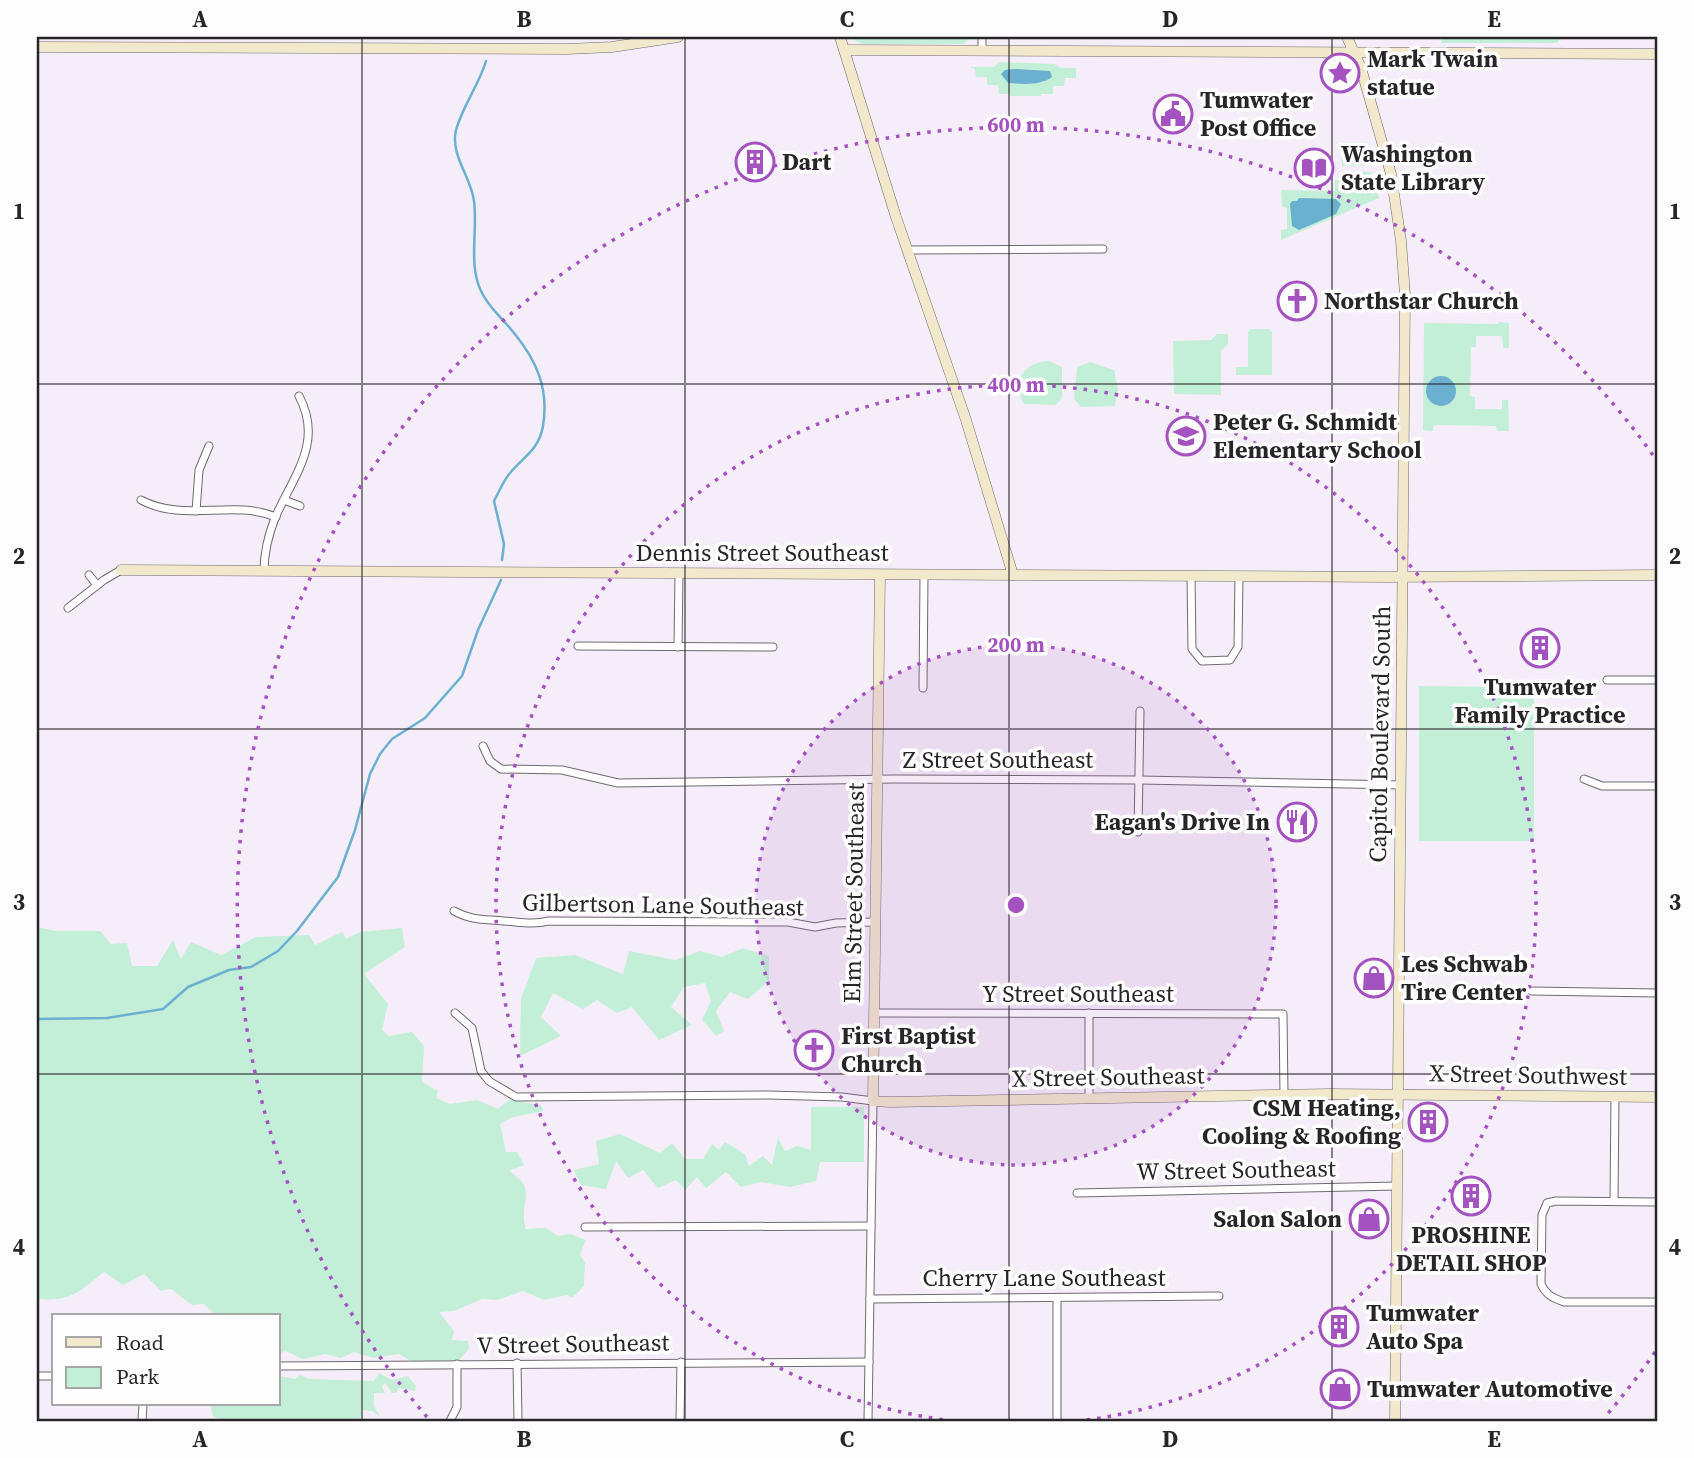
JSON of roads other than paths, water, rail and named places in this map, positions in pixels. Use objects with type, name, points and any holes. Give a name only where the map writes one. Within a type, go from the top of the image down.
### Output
[{"type":"street","points":[[37,47],[567,49],[612,47],[678,37]]},
{"type":"street","points":[[841,37],[908,250],[966,420],[1013,575]]},
{"type":"street","points":[[982,37],[982,51]]},
{"type":"street","name":"Capitol Boulevard South","points":[[1346,37],[1361,68],[1391,174],[1401,241],[1405,353],[1395,1421]]},
{"type":"street","points":[[845,50],[1657,54]]},
{"type":"street","points":[[908,250],[1103,249]]},
{"type":"street","points":[[264,571],[266,543],[304,458],[308,442],[308,421],[299,396]]},
{"type":"street","points":[[196,511],[199,470],[209,446]]},
{"type":"street","points":[[141,500],[167,510],[254,510],[276,517]]},
{"type":"street","points":[[284,500],[300,506]]},
{"type":"street","points":[[68,608],[121,570]]},
{"type":"street","name":"Dennis Street Southeast","points":[[121,570],[1402,577],[1657,575]]},
{"type":"street","points":[[678,647],[679,574]]},
{"type":"street","points":[[89,575],[97,585]]},
{"type":"street","name":"Elm Street Southeast","points":[[868,1421],[880,575]]},
{"type":"street","points":[[923,688],[924,575]]},
{"type":"street","points":[[1191,576],[1192,649],[1202,661],[1212,663],[1230,660],[1238,647],[1239,576]]},
{"type":"street","points":[[579,646],[774,647]]},
{"type":"street","points":[[1607,680],[1657,680]]},
{"type":"street","points":[[1138,832],[1140,711]]},
{"type":"street","name":"Z Street Southeast","points":[[483,746],[490,761],[501,769],[562,770],[618,783],[877,779],[1400,785]]},
{"type":"street","points":[[1584,779],[1602,786],[1657,786]]},
{"type":"street","name":"Gilbertson Lane Southeast","points":[[454,911],[472,920],[527,924],[549,921],[788,922],[815,927],[836,923],[874,922]]},
{"type":"street","points":[[1531,991],[1657,993]]},
{"type":"street","name":"X Street Southeast","points":[[455,1013],[472,1028],[481,1071],[488,1081],[516,1097],[526,1098],[768,1095],[842,1097],[873,1101],[1397,1094]]},
{"type":"street","name":"Y Street Southeast","points":[[874,1013],[1283,1014],[1284,1095]]},
{"type":"street","points":[[1089,1013],[1089,1099]]},
{"type":"street","name":"X Street Southwest","points":[[1397,1094],[1657,1097]]},
{"type":"street","points":[[1614,1201],[1615,1097]]},
{"type":"street","name":"W Street Southeast","points":[[1077,1193],[1397,1186]]},
{"type":"street","points":[[1657,1202],[1547,1203],[1542,1215],[1541,1284],[1545,1292],[1564,1302],[1657,1302]]},
{"type":"street","points":[[585,1227],[871,1226]]},
{"type":"street","name":"Cherry Lane Southeast","points":[[870,1299],[1219,1296]]},
{"type":"street","points":[[1057,1298],[1058,1421]]},
{"type":"street","points":[[680,1421],[681,1362]]},
{"type":"street","name":"V Street Southeast","points":[[280,1366],[869,1362]]},
{"type":"street","points":[[517,1363],[518,1421]]},
{"type":"street","points":[[450,1421],[457,1407],[457,1364]]},
{"type":"water","points":[[1005,70],[1050,71],[1052,77],[1036,83],[1008,83],[1001,74]]},
{"type":"water","points":[[1299,198],[1336,199],[1341,204],[1336,214],[1299,230],[1292,226],[1290,204]]},
{"type":"water","points":[[1441,376],[1452,380],[1456,391],[1452,402],[1441,406],[1430,402],[1426,391],[1430,380]]},
{"type":"waterway","points":[[486,61],[459,121],[455,139],[458,157],[474,201],[475,270],[484,297],[510,328],[535,365],[544,400],[543,426],[538,441],[508,476],[494,501],[504,544],[502,560]]},
{"type":"waterway","points":[[37,1019],[107,1018],[163,1009],[188,987],[229,970],[251,967],[278,951],[297,931],[338,877],[355,830],[370,774],[380,754],[392,739],[425,718],[462,676],[478,630],[501,580]]},
{"type":"place","name":"Mark Twain statue","points":[[1340,73]]},
{"type":"place","name":"Tumwater Post Office","points":[[1173,114]]},
{"type":"place","name":"Dart","points":[[755,162]]},
{"type":"place","name":"Washington State Library","points":[[1314,168]]},
{"type":"place","name":"Northstar Church","points":[[1297,301]]},
{"type":"place","name":"Peter G. Schmidt Elementary School","points":[[1186,436]]},
{"type":"place","name":"Tumwater Family Practice","points":[[1540,648]]},
{"type":"place","name":"Eagan's Drive In","points":[[1297,822]]},
{"type":"place","name":"Les Schwab Tire Center","points":[[1374,978]]},
{"type":"place","name":"First Baptist Church","points":[[814,1050]]},
{"type":"place","name":"CSM Heating, Cooling & Roofing","points":[[1428,1122]]},
{"type":"place","name":"PROSHINE DETAIL SHOP","points":[[1471,1196]]},
{"type":"place","name":"Salon Salon","points":[[1369,1219]]},
{"type":"place","name":"Tumwater Auto Spa","points":[[1339,1327]]},
{"type":"place","name":"Tumwater Automotive","points":[[1340,1389]]}]
